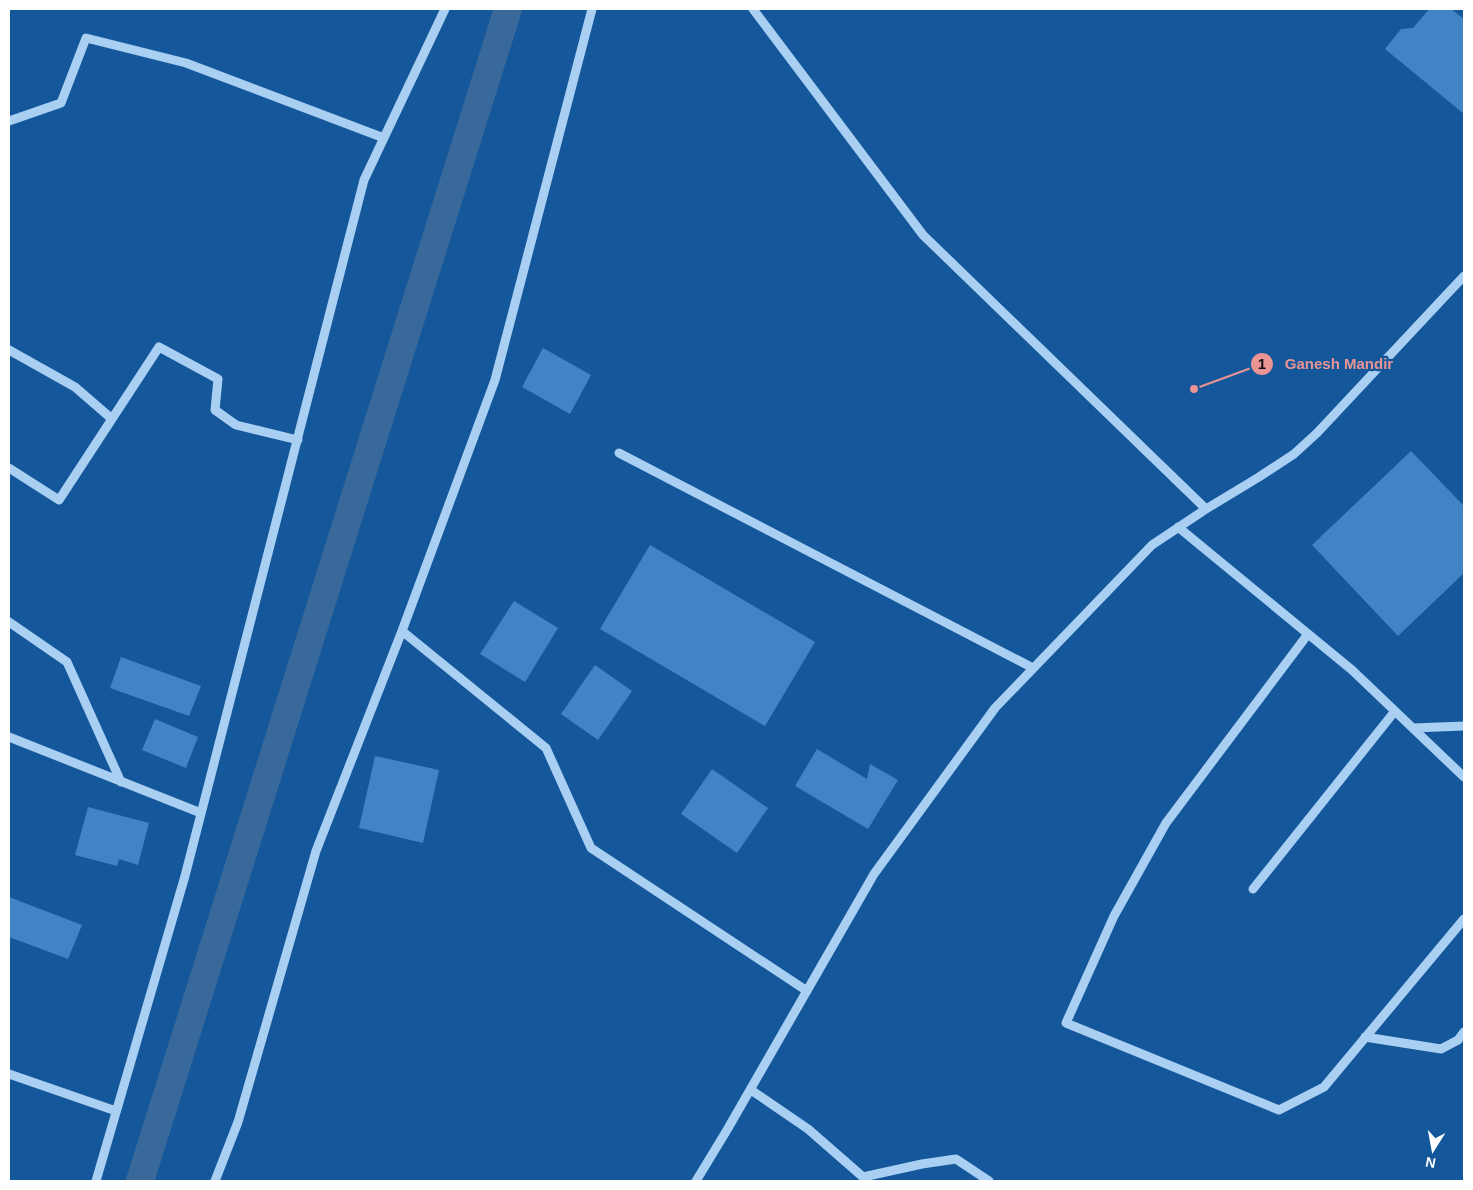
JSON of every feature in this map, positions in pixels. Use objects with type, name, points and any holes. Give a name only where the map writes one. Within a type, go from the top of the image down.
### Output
[{"type":"street","points":[[96,1181],[185,876],[364,180],[445,9]]},
{"type":"street","points":[[215,1181],[238,1122],[316,851],[402,631],[495,380],[592,9]]},
{"type":"street","points":[[753,9],[923,235],[1206,509]]},
{"type":"street","points":[[9,121],[61,102],[86,38],[186,63],[384,138]]},
{"type":"street","points":[[696,1181],[874,874],[995,708],[1152,544],[1294,454],[1317,433],[1464,276]]},
{"type":"street","points":[[9,468],[59,500],[159,347],[218,379],[215,410],[222,415],[236,424],[298,440]]},
{"type":"street","points":[[9,350],[75,387],[112,419]]},
{"type":"street","points":[[619,453],[1033,668]]},
{"type":"street","points":[[1178,527],[1352,670],[1464,778]]},
{"type":"street","points":[[9,622],[67,662],[121,782]]},
{"type":"street","points":[[402,631],[546,748],[590,848],[807,991]]},
{"type":"street","points":[[1308,634],[1166,823],[1114,916],[1066,1023],[1279,1110],[1324,1087],[1464,918]]},
{"type":"street","points":[[1253,889],[1395,711]]},
{"type":"street","points":[[1413,728],[1464,726]]},
{"type":"street","points":[[9,737],[201,813]]},
{"type":"street","points":[[1365,1037],[1441,1049],[1458,1040],[1464,1032]]},
{"type":"street","points":[[9,1074],[116,1111]]},
{"type":"street","points":[[750,1090],[808,1129],[863,1177],[922,1164],[956,1160],[989,1181]]},
{"type":"building","points":[[1429,9],[1451,9],[1464,19],[1464,114],[1385,49],[1401,29],[1413,28]]},
{"type":"building","points":[[543,348],[591,375],[570,414],[522,387]]},
{"type":"building","points":[[1411,451],[1464,506],[1464,573],[1398,636],[1312,545]]},
{"type":"building","points":[[650,545],[815,642],[765,726],[600,629]]},
{"type":"building","points":[[514,601],[558,628],[525,682],[480,654]]},
{"type":"building","points":[[121,657],[201,686],[189,716],[110,688]]},
{"type":"building","points":[[595,665],[632,691],[598,740],[561,714]]},
{"type":"building","points":[[155,719],[198,737],[186,768],[142,750]]},
{"type":"building","points":[[817,749],[867,779],[870,764],[898,780],[868,829],[795,786]]},
{"type":"building","points":[[375,756],[439,770],[423,843],[359,828]]},
{"type":"building","points":[[712,769],[768,808],[737,853],[681,814]]},
{"type":"building","points":[[88,807],[149,823],[138,865],[119,859],[117,866],[75,855]]},
{"type":"building","points":[[9,897],[82,925],[68,959],[9,937]]},
{"type":"waterway","points":[[140,1181],[508,9]]},
{"type":"place","name":"Ganesh Mandir","points":[[1194,389]]}]
